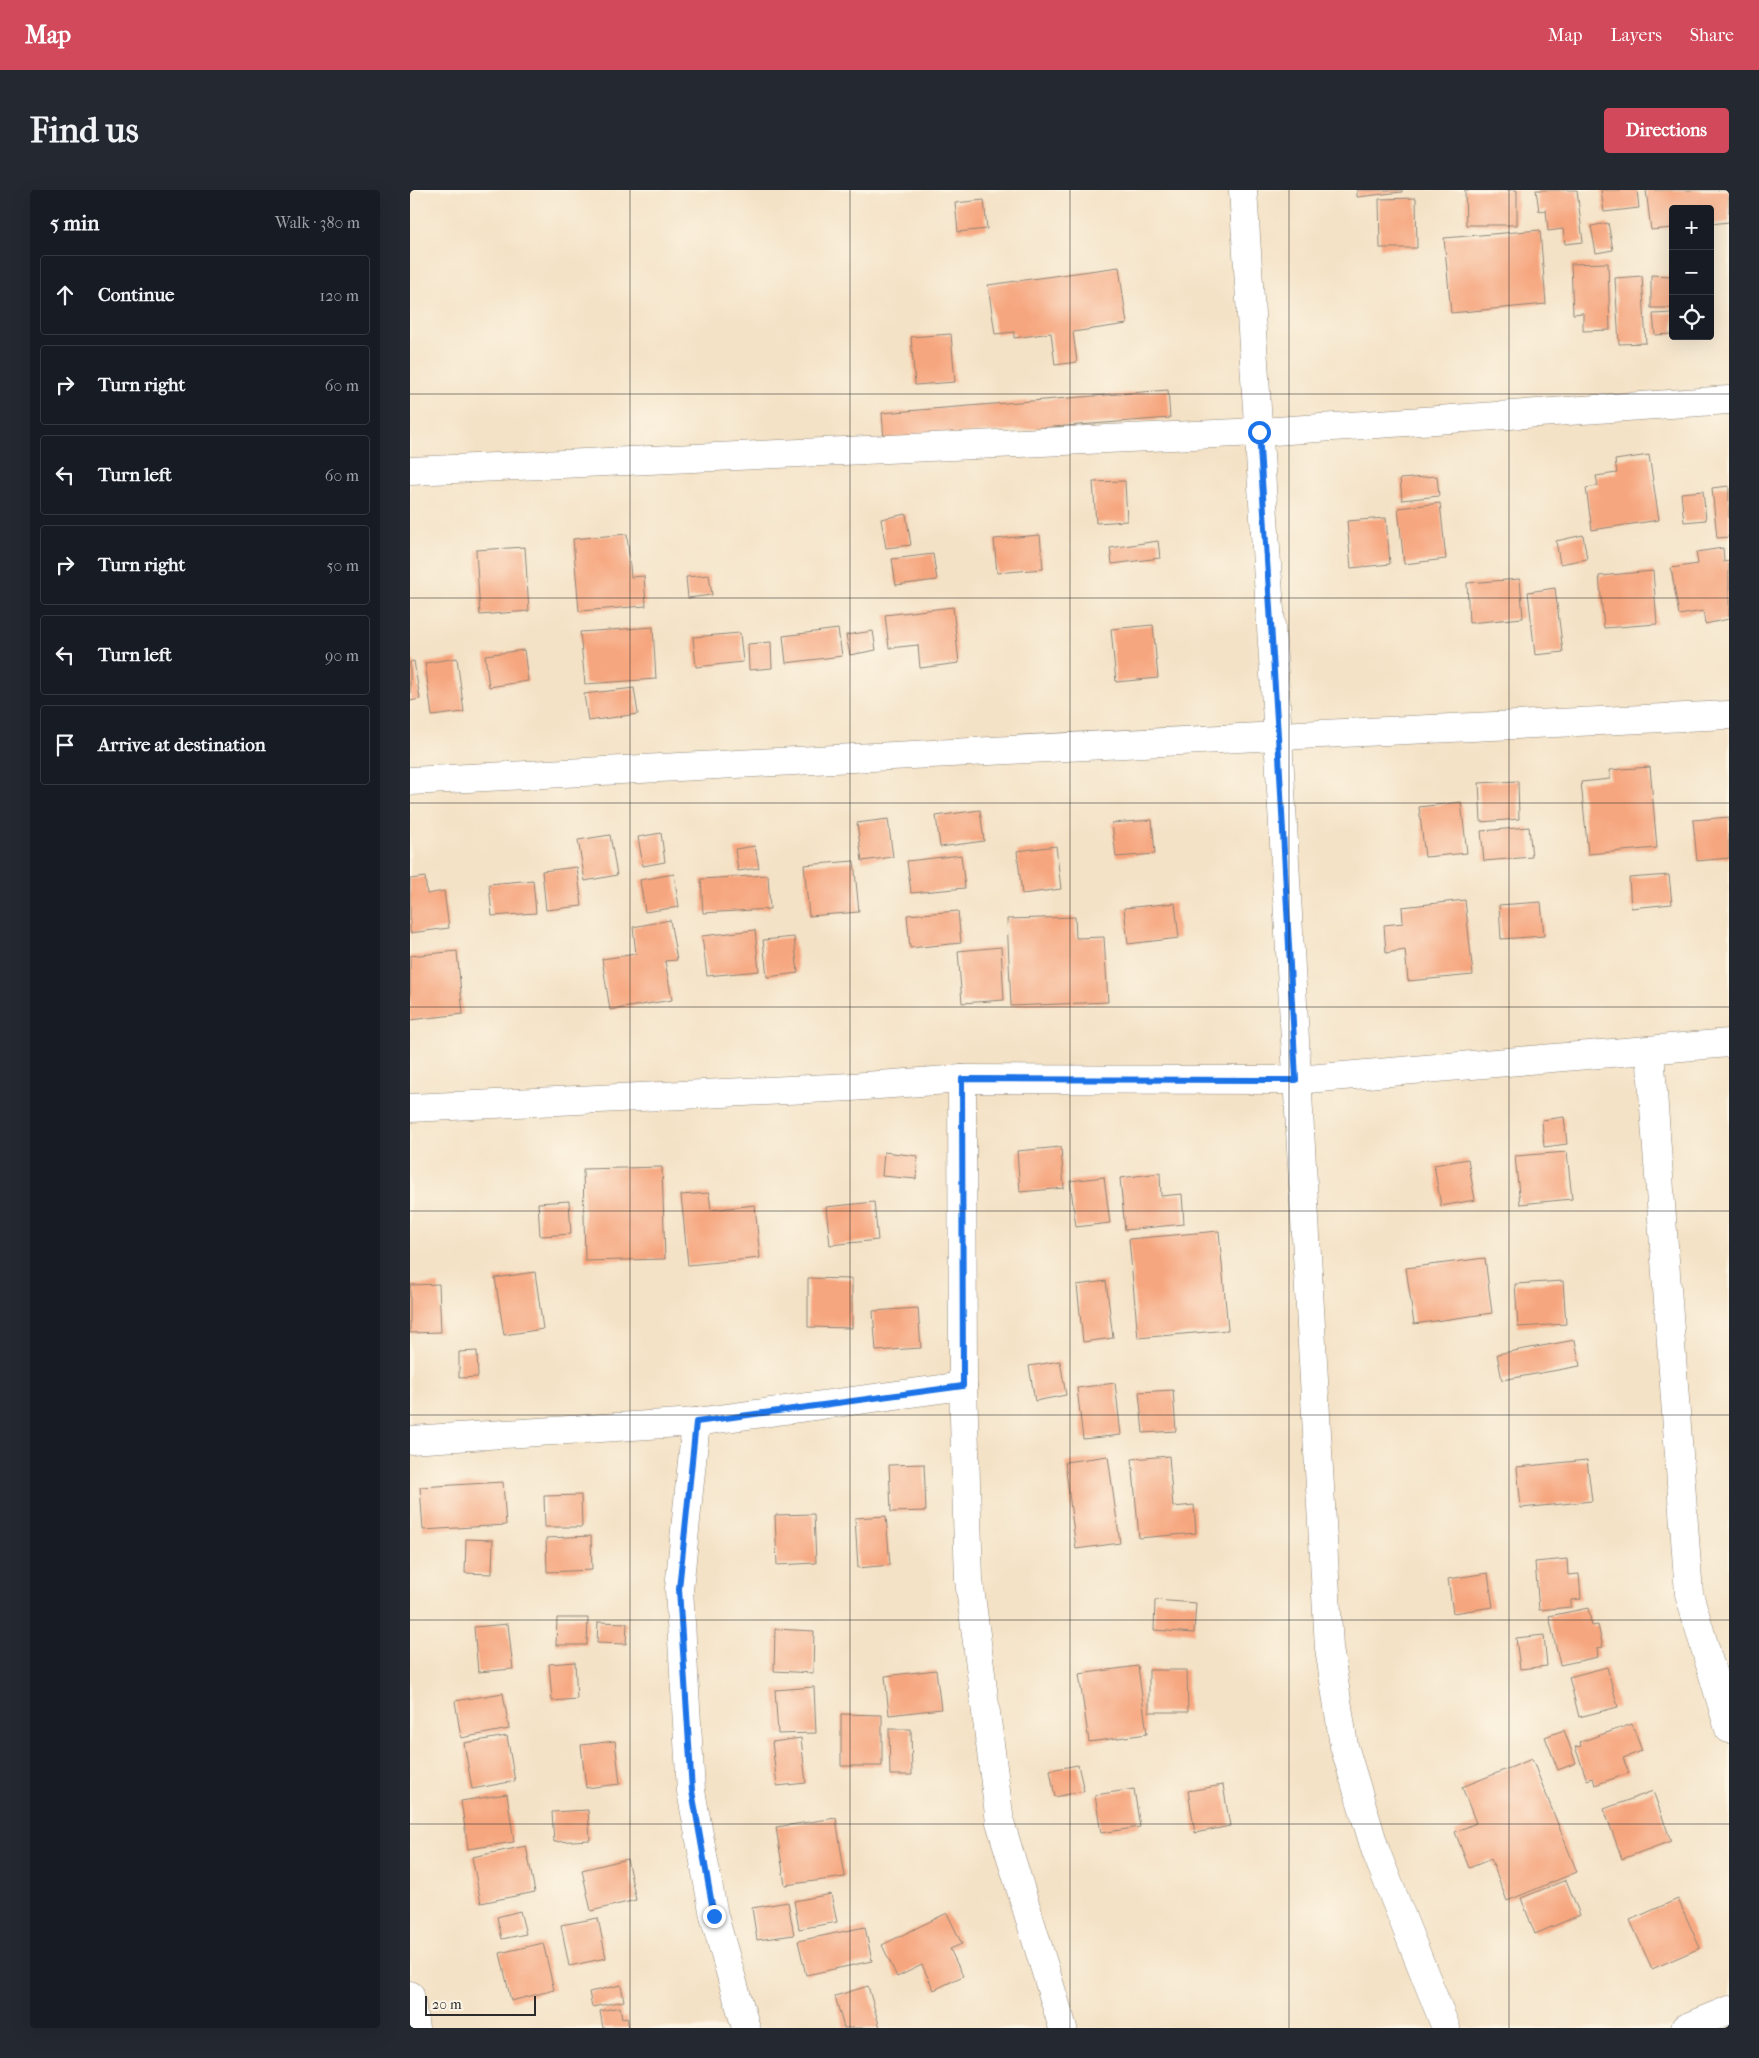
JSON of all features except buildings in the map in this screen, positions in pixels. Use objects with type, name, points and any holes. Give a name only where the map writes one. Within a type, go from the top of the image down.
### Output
[{"type":"street","points":[[1243,190],[1278,736],[1329,1648],[1344,1746],[1376,1852],[1446,2028]]},
{"type":"street","points":[[410,470],[1259,432],[1729,400]]},
{"type":"street","points":[[410,781],[1278,736],[1729,715]]},
{"type":"street","points":[[410,1108],[851,1087],[962,1079],[1296,1080],[1729,1043]]},
{"type":"street","points":[[1650,1051],[1689,1594],[1729,1729]]},
{"type":"street","points":[[962,1079],[963,1386],[969,1580],[1000,1822],[1064,2028]]},
{"type":"street","points":[[410,1440],[696,1422],[963,1386]]},
{"type":"street","points":[[696,1422],[679,1589],[692,1791],[714,1916],[746,2028]]},
{"type":"street","points":[[410,1995],[415,2028]]},
{"type":"street","points":[[1685,2028],[1729,2010]]},
{"type":"route","points":[[714,1916],[692,1791],[679,1589],[696,1422],[963,1386],[962,1079],[1296,1080],[1278,736],[1259,432]]}]
